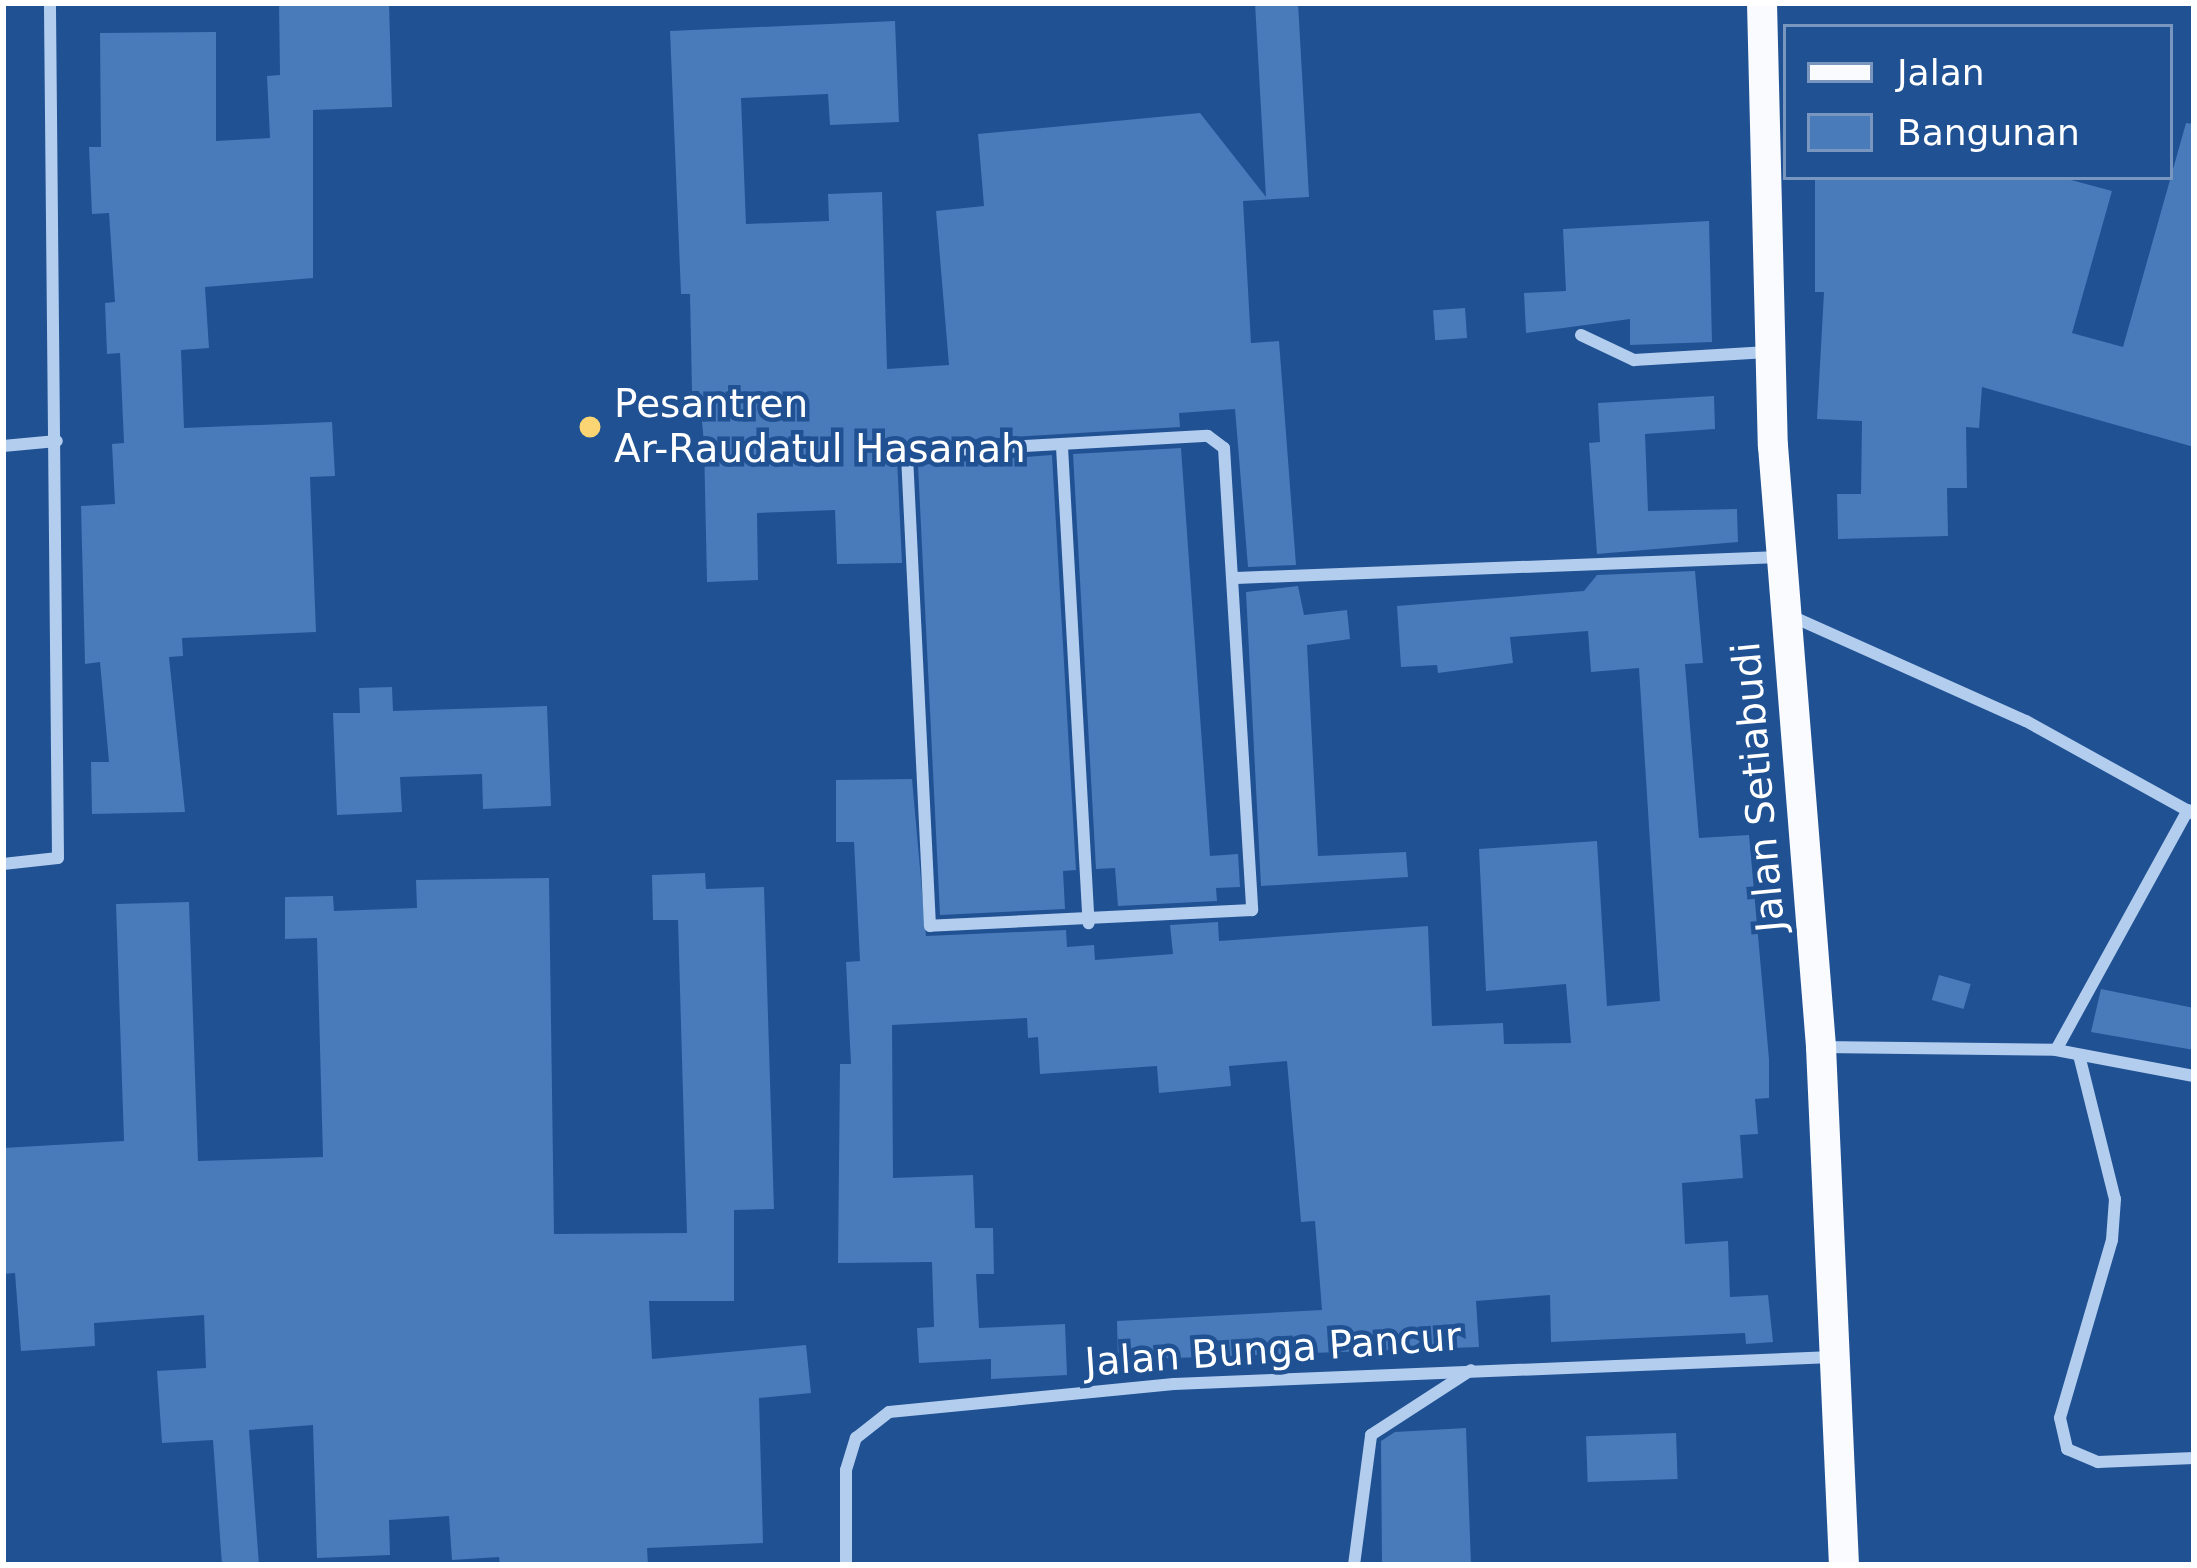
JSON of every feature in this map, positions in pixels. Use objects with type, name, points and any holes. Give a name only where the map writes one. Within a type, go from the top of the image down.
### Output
[{"type":"main road","name":"Jalan Setiabudi","points":[[1762,3],[1769,352],[1784,614],[1821,1047],[1844,1565]]},
{"type":"street","points":[[3,864],[58,858],[50,3]]},
{"type":"street","points":[[1581,335],[1634,360],[1769,352]]},
{"type":"street","points":[[3,446],[56,440]]},
{"type":"street","points":[[1219,440],[1236,578],[1252,910],[1089,923],[939,928],[924,915],[908,459],[918,452],[1063,448],[1219,440]]},
{"type":"street","points":[[1063,448],[1089,923]]},
{"type":"street","points":[[1236,578],[1781,556]]},
{"type":"street","points":[[1784,614],[2026,721],[2191,812],[2056,1050]]},
{"type":"street","points":[[1821,1047],[2056,1050],[2194,1076]]},
{"type":"street","points":[[2079,1055],[2115,1199],[2107,1261],[2060,1418],[2067,1449],[2098,1462],[2194,1458]]},
{"type":"street","name":"Jalan Bunga Pancur","points":[[846,1565],[846,1470],[856,1438],[889,1412],[1174,1384],[1478,1366],[1833,1357]]},
{"type":"street","points":[[1354,1565],[1372,1435],[1478,1366]]},
{"type":"building","points":[[279,3],[389,3],[392,107],[313,110],[313,278],[205,287],[209,348],[181,350],[184,428],[332,422],[335,476],[310,477],[316,632],[182,638],[183,656],[169,657],[185,812],[92,814],[91,762],[109,762],[100,662],[85,664],[81,506],[115,504],[112,444],[124,443],[120,353],[107,354],[105,303],[115,302],[109,213],[92,214],[89,147],[101,147],[100,33],[216,32],[216,141],[270,138],[267,76],[280,75]]},
{"type":"building","points":[[1255,3],[1298,3],[1309,197],[1243,201],[1251,343],[1279,341],[1296,565],[1248,567],[1235,409],[1179,413],[1180,427],[913,443],[897,458],[902,563],[837,564],[835,510],[757,513],[758,580],[707,582],[704,443],[699,391],[692,391],[690,294],[681,294],[670,31],[895,21],[899,122],[830,125],[828,94],[741,98],[746,224],[829,221],[828,194],[882,192],[887,369],[949,365],[936,211],[984,206],[978,134],[1200,113],[1266,197]]},
{"type":"building","points":[[2186,123],[2194,124],[2194,447],[1982,387],[1979,428],[1966,427],[1967,488],[1947,488],[1948,536],[1838,539],[1837,494],[1861,494],[1862,421],[1817,419],[1824,292],[1815,292],[1815,180],[2071,180],[2112,191],[2072,333],[2123,347]]},
{"type":"building","points":[[1709,221],[1712,342],[1630,345],[1630,319],[1526,333],[1524,293],[1566,291],[1563,229]]},
{"type":"building","points":[[1465,308],[1467,338],[1435,340],[1433,310]]},
{"type":"building","points":[[1714,396],[1715,429],[1645,434],[1648,511],[1737,509],[1738,542],[1597,554],[1589,443],[1600,442],[1598,403]]},
{"type":"building","points":[[1181,448],[1210,856],[1238,854],[1240,887],[1216,888],[1217,901],[1118,906],[1115,868],[1096,869],[1073,454]]},
{"type":"building","points":[[1052,455],[1076,870],[1063,871],[1065,909],[940,915],[918,465]]},
{"type":"building","points":[[1695,571],[1703,663],[1685,664],[1699,838],[1749,835],[1769,1098],[1755,1099],[1758,1134],[1740,1135],[1743,1178],[1682,1183],[1685,1244],[1728,1241],[1730,1297],[1768,1295],[1773,1342],[1746,1344],[1745,1333],[1551,1342],[1550,1295],[1476,1301],[1479,1347],[1118,1360],[1117,1321],[1322,1310],[1315,1221],[1301,1222],[1287,1061],[1229,1066],[1231,1086],[1159,1093],[1157,1066],[1040,1074],[1038,1037],[1028,1038],[1027,1018],[892,1025],[893,1178],[973,1175],[975,1228],[993,1228],[994,1274],[976,1274],[979,1328],[1065,1324],[1067,1375],[991,1379],[991,1359],[919,1363],[917,1328],[934,1327],[932,1262],[838,1263],[840,1064],[851,1064],[846,962],[860,961],[854,842],[836,842],[836,780],[912,779],[926,936],[1066,930],[1067,947],[1094,945],[1095,960],[1173,954],[1170,925],[1218,922],[1219,941],[1428,926],[1432,1026],[1503,1023],[1504,1044],[1571,1043],[1566,984],[1486,991],[1479,849],[1597,841],[1607,1006],[1660,1001],[1639,668],[1591,672],[1588,631],[1510,637],[1513,663],[1438,673],[1437,665],[1401,667],[1397,606],[1584,591],[1597,575]]},
{"type":"building","points":[[1298,586],[1304,615],[1347,610],[1350,639],[1307,645],[1318,856],[1406,852],[1408,877],[1261,886],[1246,592]]},
{"type":"building","points":[[392,687],[393,711],[547,706],[551,806],[483,809],[482,774],[400,777],[402,812],[337,815],[333,713],[360,713],[359,688]]},
{"type":"building","points":[[705,873],[706,889],[764,887],[774,1209],[734,1210],[734,1301],[649,1301],[652,1359],[806,1345],[811,1393],[759,1398],[763,1543],[647,1548],[648,1565],[500,1565],[499,1557],[452,1560],[449,1516],[389,1520],[390,1555],[317,1558],[313,1425],[249,1430],[259,1565],[222,1565],[213,1440],[162,1443],[157,1371],[206,1368],[204,1315],[94,1323],[95,1346],[21,1351],[15,1273],[3,1274],[3,1148],[124,1141],[116,904],[189,902],[198,1161],[323,1157],[317,938],[285,939],[285,897],[333,896],[334,911],[417,908],[416,880],[549,878],[554,1234],[687,1233],[678,920],[653,920],[652,875]]},
{"type":"building","points":[[1939,975],[1971,984],[1964,1009],[1932,1000]]},
{"type":"building","points":[[2101,989],[2194,1008],[2194,1050],[2091,1032]]},
{"type":"building","points":[[1466,1428],[1471,1565],[1382,1565],[1381,1441],[1395,1432]]},
{"type":"building","points":[[1676,1433],[1678,1479],[1588,1482],[1586,1436]]},
{"type":"place","name":"Pesantren Ar-Raudatul Hasanah","points":[[590,427]]}]
